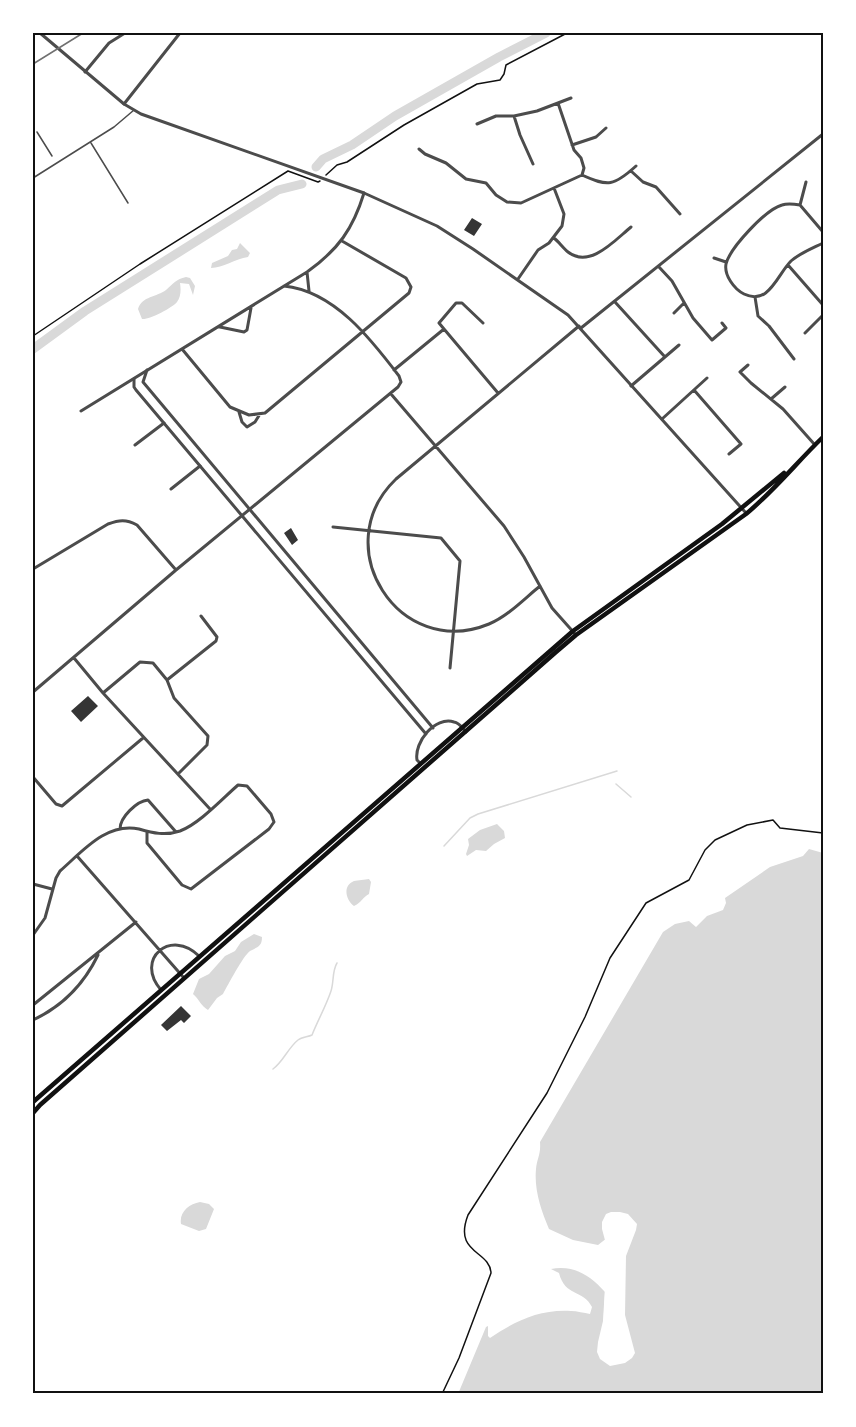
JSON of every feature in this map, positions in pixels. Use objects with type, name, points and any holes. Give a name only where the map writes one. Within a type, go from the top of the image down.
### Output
[{"type":"main road","points":[[575,633],[763,501],[823,437]]},
{"type":"main road","points":[[33,1102],[420,763],[464,729],[575,633],[722,524],[794,466]]},
{"type":"main road","points":[[33,1113],[424,768],[464,729]]},
{"type":"street","points":[[40,33],[134,110],[169,125],[364,193],[437,226],[518,279],[568,315],[580,327],[746,514]]},
{"type":"street","points":[[86,72],[110,43],[125,33]]},
{"type":"street","points":[[124,104],[180,33]]},
{"type":"street","points":[[477,124],[496,116],[514,116],[537,111],[571,98]]},
{"type":"street","points":[[558,103],[572,145],[584,168],[582,175]]},
{"type":"street","points":[[514,116],[533,164]]},
{"type":"street","points":[[572,145],[596,136],[606,128]]},
{"type":"street","points":[[540,586],[495,621],[475,628],[454,631],[433,628],[416,622],[391,604],[376,583],[368,553],[368,530],[374,510],[386,489],[498,393],[659,267],[823,134]]},
{"type":"street","points":[[419,149],[466,178],[486,183],[496,195],[512,203],[521,203],[582,175],[601,183],[613,182],[636,166]]},
{"type":"street","points":[[631,171],[643,182],[656,187],[680,214]]},
{"type":"street","points":[[800,205],[806,182]]},
{"type":"street","points":[[518,279],[538,250],[554,238],[562,226],[564,214],[554,188]]},
{"type":"street","points":[[81,411],[308,272],[342,241],[357,216],[364,193]]},
{"type":"street","points":[[823,232],[800,205],[784,204],[766,213],[748,232],[726,262],[726,272],[734,287],[742,293],[754,297],[765,294],[788,265],[823,243]]},
{"type":"street","points":[[554,238],[569,253],[579,257],[589,257],[601,252],[631,227]]},
{"type":"street","points":[[182,349],[230,406],[249,415],[265,412],[405,297],[411,287],[405,278],[342,241]]},
{"type":"street","points":[[714,258],[726,262]]},
{"type":"street","points":[[788,265],[823,305]]},
{"type":"street","points":[[659,267],[675,285],[693,318],[712,340],[726,328],[722,323]]},
{"type":"street","points":[[308,272],[309,291]]},
{"type":"street","points":[[33,692],[176,570],[398,387],[400,382],[394,370],[350,319],[309,291],[285,286]]},
{"type":"street","points":[[754,297],[758,316],[769,326],[794,359]]},
{"type":"street","points":[[615,302],[665,357]]},
{"type":"street","points":[[483,323],[462,303],[456,303],[439,323],[498,393]]},
{"type":"street","points":[[674,312],[684,303]]},
{"type":"street","points":[[219,326],[244,332],[247,330],[251,307]]},
{"type":"street","points":[[805,333],[823,315]]},
{"type":"street","points":[[394,370],[444,329]]},
{"type":"street","points":[[631,386],[679,345]]},
{"type":"street","points":[[748,364],[740,372],[783,409],[815,445]]},
{"type":"street","points":[[147,370],[142,382],[433,728]]},
{"type":"street","points":[[661,420],[707,378]]},
{"type":"street","points":[[134,379],[134,387],[426,734]]},
{"type":"street","points":[[771,399],[785,387]]},
{"type":"street","points":[[694,390],[741,444],[729,454]]},
{"type":"street","points":[[391,394],[504,526],[552,608],[575,633]]},
{"type":"street","points":[[239,412],[247,428],[260,414]]},
{"type":"street","points":[[135,445],[171,417]]},
{"type":"street","points":[[171,489],[205,458]]},
{"type":"street","points":[[33,569],[108,524],[118,520],[128,520],[137,525],[176,570]]},
{"type":"street","points":[[333,527],[441,537],[459,561],[450,668]]},
{"type":"street","points":[[299,584],[306,578]]},
{"type":"street","points":[[167,680],[216,641],[215,633],[201,616]]},
{"type":"street","points":[[343,638],[351,631]]},
{"type":"street","points":[[74,658],[103,693],[210,809]]},
{"type":"street","points":[[103,693],[140,662],[153,663],[167,680],[174,699],[206,732],[209,742],[178,774]]},
{"type":"street","points":[[378,678],[385,672]]},
{"type":"street","points":[[424,768],[416,755],[426,734],[433,728],[452,721],[464,729]]},
{"type":"street","points":[[33,777],[56,804],[62,806],[144,738]]},
{"type":"street","points":[[33,935],[45,918],[52,889],[60,871],[103,835],[120,829],[138,829],[160,834],[176,832],[192,824],[242,784],[247,786],[271,814],[274,822],[191,889],[185,888],[147,843],[147,832]]},
{"type":"street","points":[[120,829],[121,819],[143,800],[148,800],[176,832]]},
{"type":"street","points":[[77,856],[184,978]]},
{"type":"street","points":[[33,884],[52,889]]},
{"type":"street","points":[[33,1005],[136,922]]},
{"type":"street","points":[[161,990],[153,980],[150,970],[153,958],[160,950],[176,944],[191,948],[199,956]]},
{"type":"street","points":[[33,1020],[74,992],[100,953]]},
{"type":"lane","points":[[33,178],[114,127],[134,110]]},
{"type":"lane","points":[[37,132],[52,156]]},
{"type":"lane","points":[[91,141],[128,203]]},
{"type":"path","points":[[33,336],[140,264],[288,171],[318,182],[333,168],[347,162],[404,125],[477,84],[500,80],[506,65],[567,33]]},
{"type":"path","points":[[442,1394],[462,1349],[490,1273],[488,1264],[470,1248],[463,1232],[468,1215],[547,1093],[585,1017],[610,958],[627,929],[646,903],[689,880],[705,850],[715,840],[731,832],[760,821],[773,820],[780,828],[823,833]]},
{"type":"shaded area","points":[[240,243],[250,253],[248,257],[211,268],[212,263],[228,256],[232,250],[237,249]]},
{"type":"shaded area","points":[[190,278],[195,286],[193,295],[189,284],[180,283],[177,302],[150,318],[142,319],[138,309],[143,302],[166,290],[177,280]]},
{"type":"shaded area","points":[[497,824],[504,831],[505,838],[486,851],[476,850],[467,856],[468,839],[480,830]]},
{"type":"shaded area","points":[[809,849],[823,853],[823,1394],[458,1394],[486,1327],[488,1326],[490,1338],[518,1321],[538,1314],[576,1311],[590,1314],[592,1307],[588,1301],[565,1286],[559,1273],[551,1269],[574,1270],[587,1276],[605,1292],[602,1348],[614,1356],[622,1350],[624,1239],[619,1226],[609,1229],[607,1238],[598,1245],[573,1240],[549,1229],[536,1185],[540,1142],[663,932],[675,924],[689,921],[696,927],[707,916],[723,910],[726,903],[725,898],[770,867],[803,856]]},
{"type":"shaded area","points":[[369,879],[371,882],[369,894],[354,906],[347,897],[348,886],[354,881]]},
{"type":"shaded area","points":[[254,934],[262,937],[260,945],[247,954],[223,994],[208,1010],[193,994],[199,979],[209,974],[225,956],[235,951],[241,942]]},
{"type":"shaded area","points":[[200,1202],[209,1204],[214,1209],[206,1229],[199,1231],[181,1224],[186,1209]]},
{"type":"pier","points":[[611,1212],[628,1214],[637,1224],[626,1256],[625,1315],[635,1353],[625,1363],[610,1366],[600,1359],[597,1352],[603,1321],[605,1287],[608,1292],[605,1347],[614,1353],[619,1349],[620,1341],[613,1327],[616,1253],[621,1234],[618,1229],[614,1229],[609,1234],[610,1239],[606,1244],[602,1229],[602,1222],[606,1214]]},
{"type":"building","points":[[472,218],[482,224],[474,236],[464,230]]},
{"type":"building","points":[[291,528],[298,540],[292,545],[284,533]]},
{"type":"building","points":[[88,696],[98,706],[81,722],[71,711]]},
{"type":"building","points":[[181,1006],[191,1016],[184,1023],[181,1020],[167,1031],[161,1025]]},
{"type":"waterway","points":[[316,167],[323,159],[352,145],[395,116],[546,33]]},
{"type":"waterway","points":[[33,349],[85,311],[278,190],[302,184]]},
{"type":"waterway","points":[[444,846],[470,818],[478,814],[617,771]]},
{"type":"waterway","points":[[616,784],[631,797]]},
{"type":"waterway","points":[[273,1069],[298,1040],[312,1035],[331,991],[337,963]]},
{"type":"railway","points":[[33,64],[83,33]]}]
